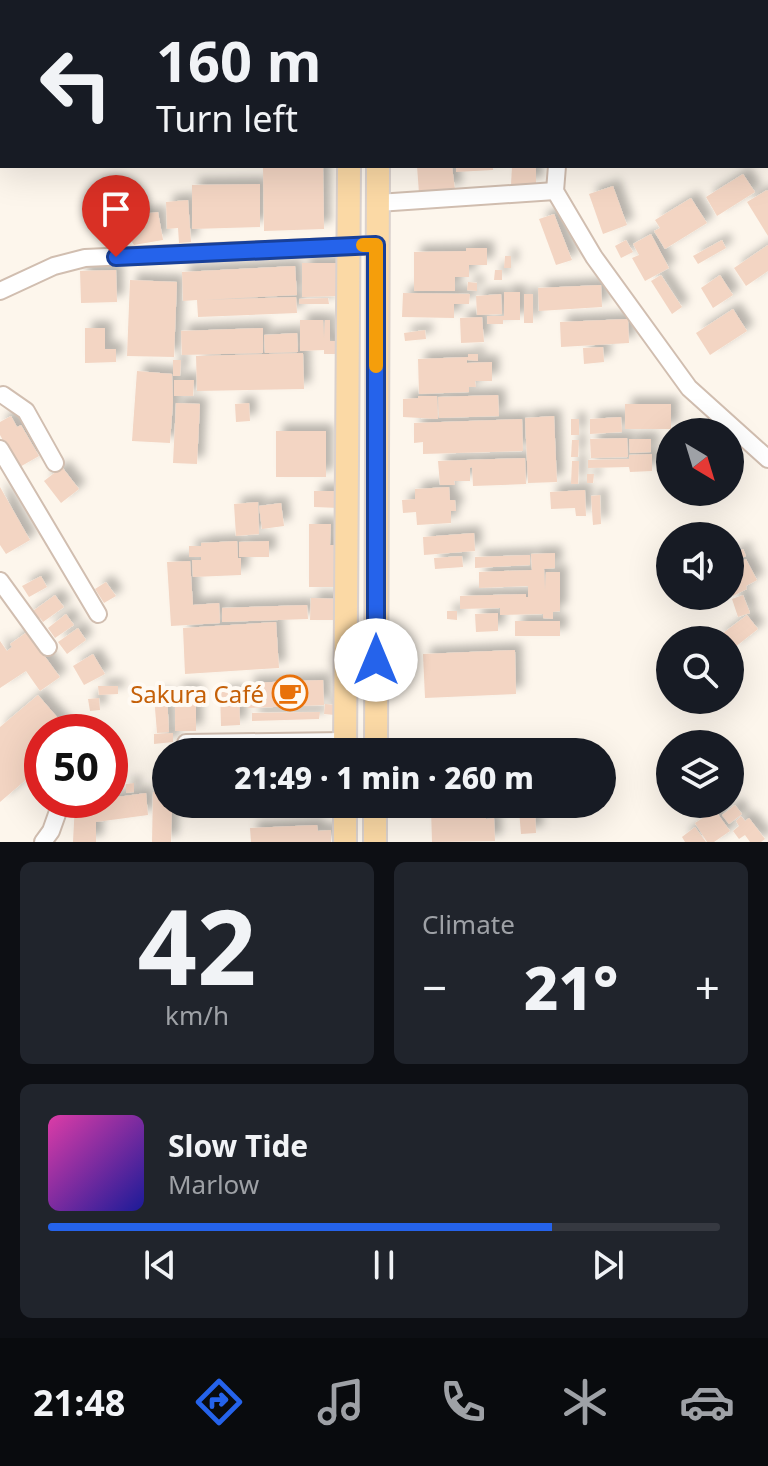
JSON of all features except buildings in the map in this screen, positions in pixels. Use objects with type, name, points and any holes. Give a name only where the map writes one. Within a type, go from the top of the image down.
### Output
[{"type":"main road","points":[[345,738],[349,168]]},
{"type":"main road","points":[[376,738],[378,168]]},
{"type":"main road","points":[[345,818],[345,842]]},
{"type":"main road","points":[[375,818],[375,842]]},
{"type":"street","points":[[557,168],[555,191],[594,257],[689,388],[768,459]]},
{"type":"street","points":[[378,203],[555,191]]},
{"type":"street","points":[[0,291],[54,266],[85,258],[376,245]]},
{"type":"street","points":[[1,394],[26,411],[55,463]]},
{"type":"street","points":[[0,449],[98,614]]},
{"type":"street","points":[[0,581],[48,647]]},
{"type":"street","points":[[43,842],[56,818]]},
{"type":"slow traffic","points":[[363,245],[376,245],[376,366]]},
{"type":"place","name":"Sakura Café","points":[[290,693]]},
{"type":"route","points":[[116,257],[376,245],[376,660]]}]
